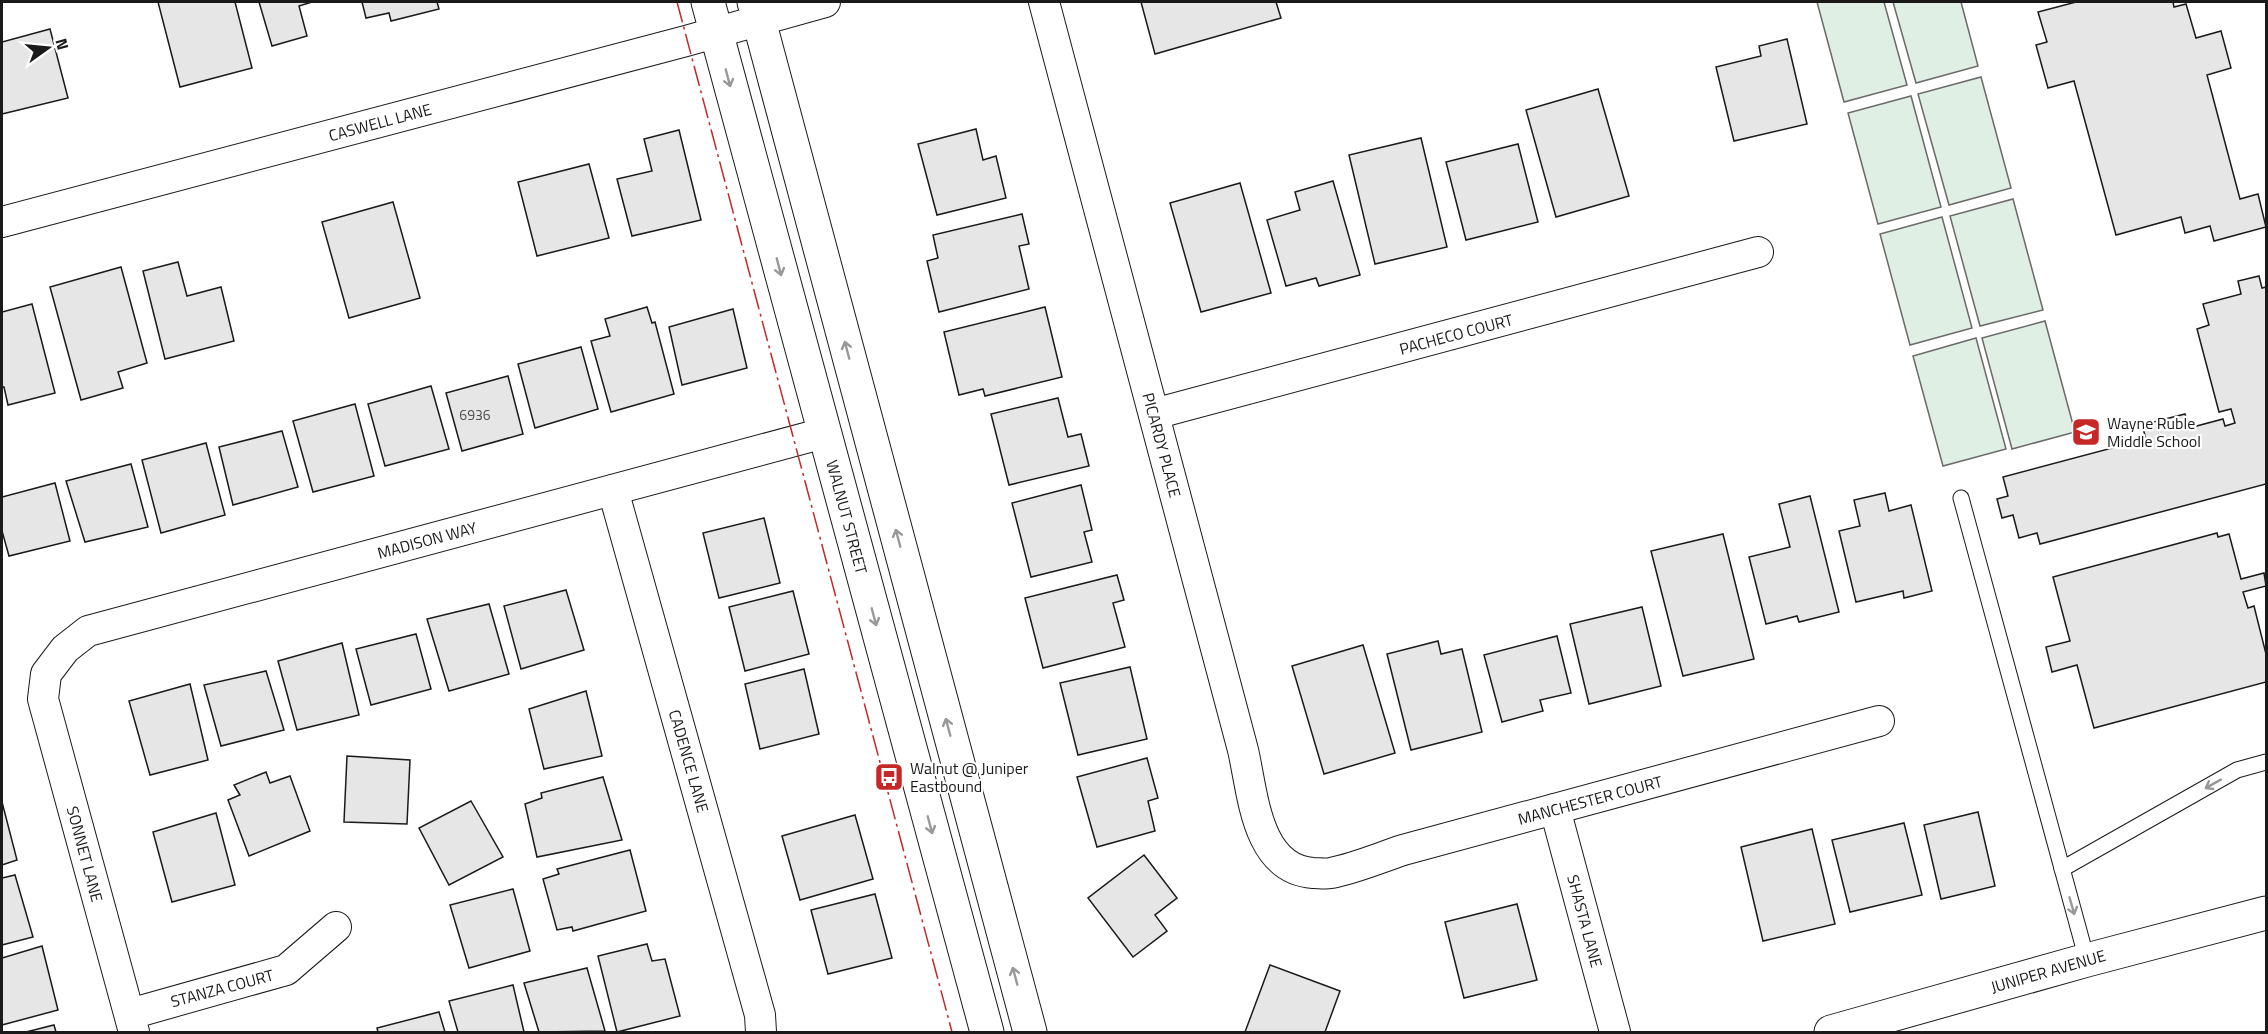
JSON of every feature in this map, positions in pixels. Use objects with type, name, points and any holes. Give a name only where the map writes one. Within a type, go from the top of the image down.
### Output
[{"type":"street","name":"CASWELL LANE","points":[[2,222],[712,17],[825,2]]},
{"type":"street","name":"PICARDY PLACE","points":[[1044,2],[1265,840],[1280,860],[1302,872]]},
{"type":"street","points":[[757,11],[1030,1032]]},
{"type":"street","name":"WALNUT STREET","points":[[712,17],[987,1032]]},
{"type":"street","name":"PACHECO COURT","points":[[1154,414],[1758,252]]},
{"type":"street","name":"MADISON WAY","points":[[45,674],[65,649],[88,631],[824,433]]},
{"type":"street","name":"CADENCE LANE","points":[[613,490],[760,1015],[761,1032]]},
{"type":"street","name":"SONNET LANE","points":[[45,674],[43,699],[132,1023]]},
{"type":"street","name":"MANCHESTER COURT","points":[[1302,872],[1329,874],[1403,850],[1879,722]]},
{"type":"street","name":"SHASTA LANE","points":[[1555,809],[1615,1032]]},
{"type":"street","name":"JUNIPER AVENUE","points":[[1831,1032],[2087,960],[2266,913]]},
{"type":"street","name":"STANZA COURT","points":[[132,1023],[286,970],[336,927]]},
{"type":"lane","points":[[1961,498],[2087,960]]},
{"type":"lane","points":[[2062,869],[2237,770],[2266,762]]},
{"type":"green space","points":[[1817,2],[1884,2],[1907,85],[1844,102]]},
{"type":"green space","points":[[1893,2],[1961,2],[1978,66],[1916,83]]},
{"type":"green space","points":[[1981,77],[2011,188],[1949,205],[1918,94]]},
{"type":"green space","points":[[1911,96],[1941,207],[1878,224],[1848,113]]},
{"type":"green space","points":[[2013,199],[2043,310],[1980,326],[1950,216]]},
{"type":"green space","points":[[1942,217],[1972,328],[1910,345],[1880,234]]},
{"type":"green space","points":[[2045,321],[2075,432],[2012,449],[1982,338]]},
{"type":"green space","points":[[1976,338],[2006,449],[1943,466],[1913,356]]},
{"type":"building","points":[[158,2],[235,2],[252,68],[180,87]]},
{"type":"building","points":[[259,2],[312,2],[299,6],[307,36],[272,46]]},
{"type":"building","points":[[362,2],[437,2],[439,9],[391,21],[389,13],[366,18]]},
{"type":"building","points":[[1141,2],[1276,2],[1281,18],[1155,54]]},
{"type":"building","points":[[2076,2],[2173,2],[2174,7],[2186,4],[2196,38],[2221,31],[2231,68],[2207,75],[2240,199],[2258,194],[2266,227],[2214,241],[2210,226],[2185,233],[2181,217],[2116,235],[2074,81],[2048,88],[2036,45],[2047,42],[2038,12]]},
{"type":"building","points":[[50,29],[68,98],[2,114],[2,42]]},
{"type":"building","points":[[1787,39],[1807,124],[1734,141],[1716,67],[1761,56],[1759,46]]},
{"type":"building","points":[[1598,89],[1629,196],[1556,217],[1526,110]]},
{"type":"building","points":[[976,129],[983,160],[996,156],[1006,198],[937,215],[918,144]]},
{"type":"building","points":[[679,130],[701,220],[632,236],[617,179],[652,171],[644,139]]},
{"type":"building","points":[[1421,138],[1447,247],[1375,264],[1349,155]]},
{"type":"building","points":[[1518,144],[1538,222],[1466,240],[1446,162]]},
{"type":"building","points":[[589,164],[609,238],[537,256],[518,182]]},
{"type":"building","points":[[1333,181],[1360,275],[1319,286],[1316,278],[1286,286],[1267,220],[1300,210],[1295,192]]},
{"type":"building","points":[[1240,183],[1271,293],[1201,312],[1170,203]]},
{"type":"building","points":[[393,202],[420,298],[349,318],[322,222]]},
{"type":"building","points":[[1022,214],[1029,244],[1019,246],[1029,289],[939,312],[927,261],[938,258],[933,235]]},
{"type":"building","points":[[178,262],[187,296],[221,287],[234,341],[165,359],[143,271]]},
{"type":"building","points":[[121,267],[147,363],[118,372],[123,388],[81,400],[50,287]]},
{"type":"building","points":[[2259,276],[2262,288],[2266,287],[2266,484],[2040,544],[2037,533],[2019,538],[2013,515],[2002,518],[1997,499],[2008,496],[2003,477],[2146,439],[2142,425],[2185,414],[2189,428],[2223,419],[2225,426],[2235,423],[2231,409],[2219,412],[2197,329],[2209,325],[2203,304],[2241,294],[2238,281]]},
{"type":"building","points":[[32,304],[55,393],[8,405],[4,387],[2,387],[2,312]]},
{"type":"building","points":[[647,307],[652,323],[655,322],[674,394],[611,412],[591,341],[610,336],[605,319]]},
{"type":"building","points":[[1045,307],[1062,377],[985,396],[983,389],[959,395],[944,332]]},
{"type":"building","points":[[733,309],[747,368],[682,385],[669,327]]},
{"type":"building","points":[[581,347],[598,409],[535,428],[518,364]]},
{"type":"building","points":[[508,376],[523,434],[462,451],[446,393]]},
{"type":"building","points":[[431,386],[449,449],[385,466],[368,404]]},
{"type":"building","points":[[1058,398],[1068,437],[1081,434],[1089,466],[1009,485],[991,414]]},
{"type":"building","points":[[355,404],[374,476],[313,492],[293,421]]},
{"type":"building","points":[[282,431],[298,487],[233,505],[219,447]]},
{"type":"building","points":[[206,443],[225,515],[161,533],[142,460]]},
{"type":"building","points":[[131,464],[148,527],[85,542],[66,481]]},
{"type":"building","points":[[55,483],[70,541],[9,556],[2,531],[2,497]]},
{"type":"building","points":[[1081,485],[1092,530],[1084,532],[1092,562],[1031,577],[1012,503]]},
{"type":"building","points":[[1885,493],[1889,511],[1911,505],[1932,591],[1904,598],[1903,591],[1856,602],[1839,531],[1860,526],[1854,500]]},
{"type":"building","points":[[1810,496],[1839,612],[1799,622],[1797,616],[1766,624],[1749,557],[1790,547],[1779,504]]},
{"type":"building","points":[[764,518],[780,583],[719,598],[703,533]]},
{"type":"building","points":[[2217,533],[2218,537],[2229,534],[2241,579],[2264,573],[2266,586],[2243,592],[2248,608],[2254,606],[2266,654],[2266,682],[2094,728],[2077,665],[2052,672],[2046,647],[2070,641],[2053,577]]},
{"type":"building","points":[[1723,534],[1754,659],[1683,676],[1651,551]]},
{"type":"building","points":[[1117,575],[1124,600],[1113,603],[1125,647],[1043,668],[1025,598]]},
{"type":"building","points":[[566,590],[584,650],[521,669],[504,606]]},
{"type":"building","points":[[793,591],[809,654],[745,671],[729,607]]},
{"type":"building","points":[[489,604],[509,674],[449,691],[427,619]]},
{"type":"building","points":[[1642,607],[1661,686],[1589,704],[1570,624]]},
{"type":"building","points":[[416,634],[431,689],[371,705],[356,649]]},
{"type":"building","points":[[1557,636],[1571,693],[1540,700],[1543,711],[1502,722],[1484,655]]},
{"type":"building","points":[[1438,641],[1441,654],[1462,649],[1482,732],[1411,750],[1387,654]]},
{"type":"building","points":[[342,643],[359,715],[297,730],[278,661]]},
{"type":"building","points":[[1363,645],[1395,753],[1324,774],[1292,666]]},
{"type":"building","points":[[1130,667],[1147,739],[1078,755],[1060,683]]},
{"type":"building","points":[[804,669],[819,734],[760,749],[745,684]]},
{"type":"building","points":[[266,671],[284,730],[221,746],[204,685]]},
{"type":"building","points":[[190,684],[208,760],[150,775],[129,701]]},
{"type":"building","points":[[586,691],[602,756],[544,769],[529,709]]},
{"type":"building","points":[[347,756],[410,760],[407,824],[344,822]]},
{"type":"building","points":[[1147,758],[1158,798],[1148,801],[1155,831],[1097,847],[1077,777]]},
{"type":"building","points":[[266,772],[270,783],[290,776],[310,831],[249,856],[228,800],[240,795],[234,785]]},
{"type":"building","points":[[603,777],[622,840],[537,857],[525,804],[542,798],[541,793]]},
{"type":"building","points":[[471,801],[503,857],[449,885],[419,828]]},
{"type":"building","points":[[2,802],[17,860],[2,865]]},
{"type":"building","points":[[1978,812],[1995,886],[1941,899],[1924,825]]},
{"type":"building","points":[[216,813],[235,885],[172,902],[153,832]]},
{"type":"building","points":[[855,815],[873,879],[800,900],[782,836]]},
{"type":"building","points":[[1904,823],[1922,895],[1850,912],[1832,840]]},
{"type":"building","points":[[1812,829],[1835,924],[1763,941],[1741,847]]},
{"type":"building","points":[[630,850],[646,911],[573,931],[572,927],[557,930],[543,879],[559,874],[557,869]]},
{"type":"building","points":[[1144,855],[1177,898],[1155,915],[1167,931],[1133,957],[1088,898]]},
{"type":"building","points":[[15,875],[33,937],[2,945],[2,878]]},
{"type":"building","points":[[513,889],[530,951],[469,968],[450,905]]},
{"type":"building","points":[[875,894],[892,958],[828,974],[811,910]]},
{"type":"building","points":[[1517,904],[1537,980],[1464,998],[1445,922]]},
{"type":"building","points":[[647,944],[652,961],[665,959],[680,1016],[617,1032],[598,956]]},
{"type":"building","points":[[42,946],[58,1010],[2,1025],[2,958]]},
{"type":"building","points":[[1270,965],[1340,991],[1325,1032],[1245,1032]]},
{"type":"building","points":[[587,968],[605,1031],[539,1032],[524,983]]},
{"type":"building","points":[[513,985],[524,1032],[458,1032],[449,1001]]},
{"type":"building","points":[[439,1012],[445,1032],[378,1032],[377,1028]]},
{"type":"building","points":[[54,1025],[56,1032],[26,1032]]},
{"type":"power","points":[[677,2],[952,1032]]},
{"type":"place","name":"Wayne Ruble Middle School","points":[[2086,432]]},
{"type":"place","name":"Walnut @ Juniper Eastbound","points":[[889,777]]}]
